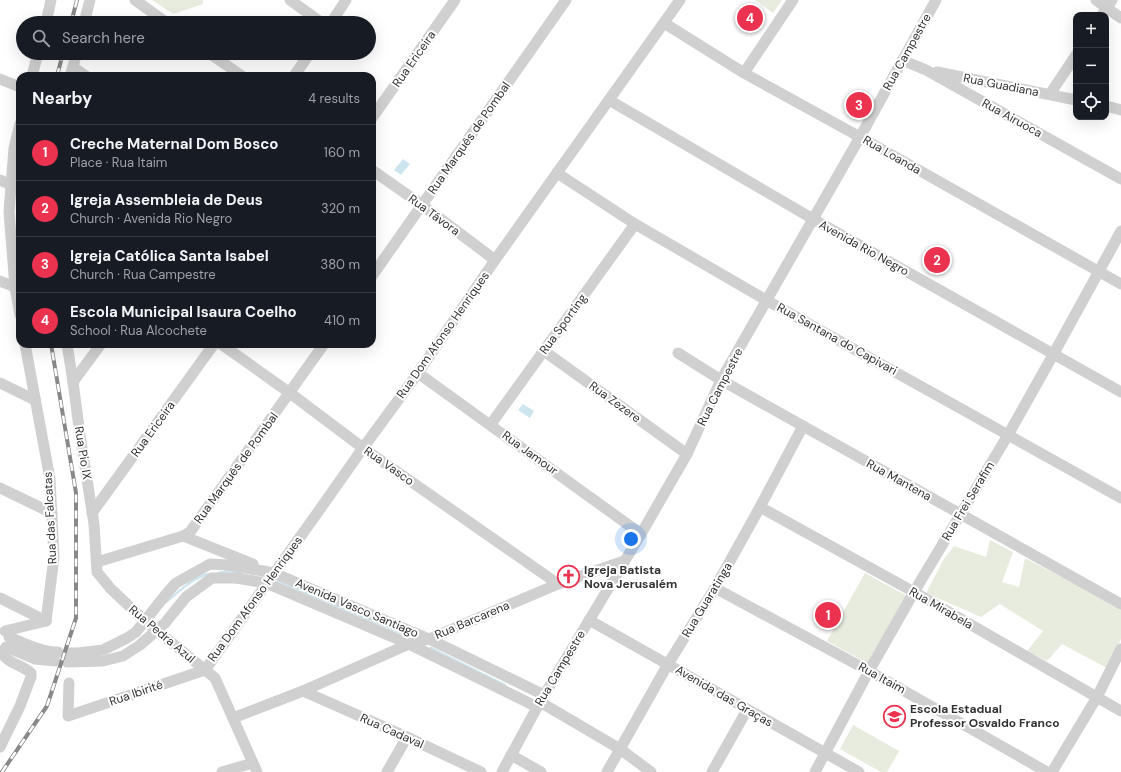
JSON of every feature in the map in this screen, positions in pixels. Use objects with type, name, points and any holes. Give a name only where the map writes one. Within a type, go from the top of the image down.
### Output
[{"type":"street","points":[[48,16],[51,0]]},
{"type":"street","points":[[86,16],[90,0]]},
{"type":"street","points":[[135,0],[157,16]]},
{"type":"street","points":[[290,0],[312,16]]},
{"type":"street","points":[[336,16],[346,0]]},
{"type":"street","name":"Rua Ericeira","points":[[376,112],[455,0]]},
{"type":"street","name":"Rua Marquês de Pombal","points":[[376,270],[566,0]]},
{"type":"street","name":"Rua Dom Afonso Henriques","points":[[204,670],[418,373],[495,260],[680,0]]},
{"type":"street","points":[[744,73],[793,0]]},
{"type":"street","name":"Rua Campestre","points":[[502,772],[540,701],[641,534],[687,454],[721,380],[860,137],[936,0]]},
{"type":"street","points":[[1096,0],[1121,18]]},
{"type":"street","name":"Rua Loanda","points":[[664,23],[744,73],[1121,284]]},
{"type":"street","points":[[1050,94],[1073,59]]},
{"type":"street","points":[[33,72],[36,60]]},
{"type":"street","points":[[72,71],[75,60]]},
{"type":"street","points":[[219,60],[236,72]]},
{"type":"street","points":[[297,72],[305,60]]},
{"type":"street","name":"Rua Airuoca","points":[[902,60],[926,70],[1121,179]]},
{"type":"street","name":"Rua Guadiana","points":[[926,70],[1073,99]]},
{"type":"street","points":[[0,78],[16,85]]},
{"type":"street","name":"Avenida Rio Negro","points":[[609,100],[813,219],[1121,392]]},
{"type":"street","points":[[1109,107],[1121,110]]},
{"type":"street","points":[[16,140],[14,148],[9,212],[16,293]]},
{"type":"street","name":"Rua Távora","points":[[376,173],[422,205],[495,260]]},
{"type":"street","name":"Rua Santana do Capivari","points":[[557,173],[634,224],[766,300],[1121,498]]},
{"type":"street","points":[[0,180],[11,185]]},
{"type":"street","name":"Rua Sporting","points":[[491,424],[634,224]]},
{"type":"street","name":"Rua Frei Serafim","points":[[815,772],[868,671],[1008,435],[1121,231]]},
{"type":"street","points":[[0,281],[15,287]]},
{"type":"street","name":"Rua das Falcatas","points":[[26,348],[50,479],[54,557],[46,621]]},
{"type":"street","name":"Rua Pio IX","points":[[68,348],[92,513],[97,562]]},
{"type":"street","points":[[73,382],[98,348]]},
{"type":"street","name":"Rua Ericeira","points":[[92,513],[211,348]]},
{"type":"street","name":"Rua Vasco","points":[[227,348],[363,448],[558,584]]},
{"type":"street","name":"Rua Marquês de Pombal","points":[[97,562],[183,536],[190,532],[321,348]]},
{"type":"street","name":"Rua Zezere","points":[[544,351],[687,454]]},
{"type":"street","name":"Rua Mantena","points":[[678,353],[721,380],[1121,604]]},
{"type":"street","name":"Rua Jamour","points":[[418,373],[491,424],[641,534]]},
{"type":"street","points":[[0,383],[35,400]]},
{"type":"street","name":"Rua Guaratinga","points":[[607,772],[668,664],[715,588],[803,426]]},
{"type":"street","points":[[0,488],[52,513]]},
{"type":"street","name":"Rua Mirabela","points":[[760,507],[914,592],[1121,711]]},
{"type":"street","points":[[183,536],[274,573]]},
{"type":"street","points":[[210,564],[213,560],[211,547]]},
{"type":"street","name":"Rua Barcarena","points":[[232,718],[302,691],[409,644],[429,638],[558,584],[624,561]]},
{"type":"street","name":"Rua Pedra Azul","points":[[97,562],[97,572],[111,589],[146,621],[215,678],[255,768]]},
{"type":"street","name":"Avenida Vasco Santiago","points":[[540,701],[266,583],[236,578],[212,578],[186,597],[165,623],[140,645],[123,656],[103,661],[69,657],[78,653],[103,650],[127,638],[136,632],[146,621],[167,593],[176,584],[210,564],[229,565],[274,573],[429,638],[540,701],[620,748],[651,772]]},
{"type":"street","name":"Rua Itaim","points":[[715,588],[868,671],[1047,772]]},
{"type":"street","points":[[0,598],[46,621]]},
{"type":"street","name":"Avenida das Graças","points":[[589,620],[859,772]]},
{"type":"street","points":[[3,641],[46,621]]},
{"type":"street","points":[[3,641],[35,659],[57,657]]},
{"type":"street","points":[[0,747],[20,706],[31,677],[31,673],[28,669],[12,664],[3,656],[3,641]]},
{"type":"street","points":[[1052,772],[1097,697],[1121,649]]},
{"type":"street","name":"Rua Ibirité","points":[[69,683],[68,716],[204,670]]},
{"type":"street","name":"Rua Cadaval","points":[[302,691],[408,737],[481,772]]},
{"type":"street","points":[[712,772],[747,710]]},
{"type":"street","points":[[387,772],[408,737]]},
{"type":"street","points":[[511,755],[541,772]]},
{"type":"street","points":[[222,772],[255,768]]},
{"type":"shaded area","points":[[152,0],[203,0],[203,4],[173,14]]},
{"type":"shaded area","points":[[755,0],[782,0],[773,13]]},
{"type":"shaded area","points":[[990,540],[1013,552],[1002,582],[1019,587],[1025,558],[1121,608],[1121,639],[1107,668],[1062,644],[1047,661],[1027,651],[1043,631],[1000,604],[981,617],[926,593],[944,559],[954,546],[986,557]]},
{"type":"shaded area","points":[[865,573],[907,596],[869,664],[827,641]]},
{"type":"shaded area","points":[[853,725],[899,751],[887,772],[881,772],[840,749]]},
{"type":"water","points":[[403,159],[410,164],[401,175],[394,170]]},
{"type":"water","points":[[523,404],[534,411],[530,418],[518,410]]},
{"type":"waterway","points":[[218,573],[229,571],[242,574]]},
{"type":"waterway","points":[[166,602],[197,578],[209,574]]},
{"type":"waterway","points":[[278,581],[403,634]]},
{"type":"waterway","points":[[431,648],[505,685]]},
{"type":"railway","points":[[73,16],[77,0]]},
{"type":"railway","points":[[58,72],[61,60]]},
{"type":"railway","points":[[2,772],[47,706],[76,618],[76,493],[52,348]]},
{"type":"place","name":"Escola Municipal Isaura Coelho","points":[[750,18]]},
{"type":"place","name":"Igreja Católica Santa Isabel","points":[[859,105]]},
{"type":"place","name":"Igreja Assembleia de Deus","points":[[937,260]]},
{"type":"place","name":"Igreja Batista Nova Jerusalém","points":[[568,577]]},
{"type":"place","name":"Creche Maternal Dom Bosco","points":[[828,615]]},
{"type":"place","name":"Escola Estadual Professor Osvaldo Franco","points":[[894,716]]}]
